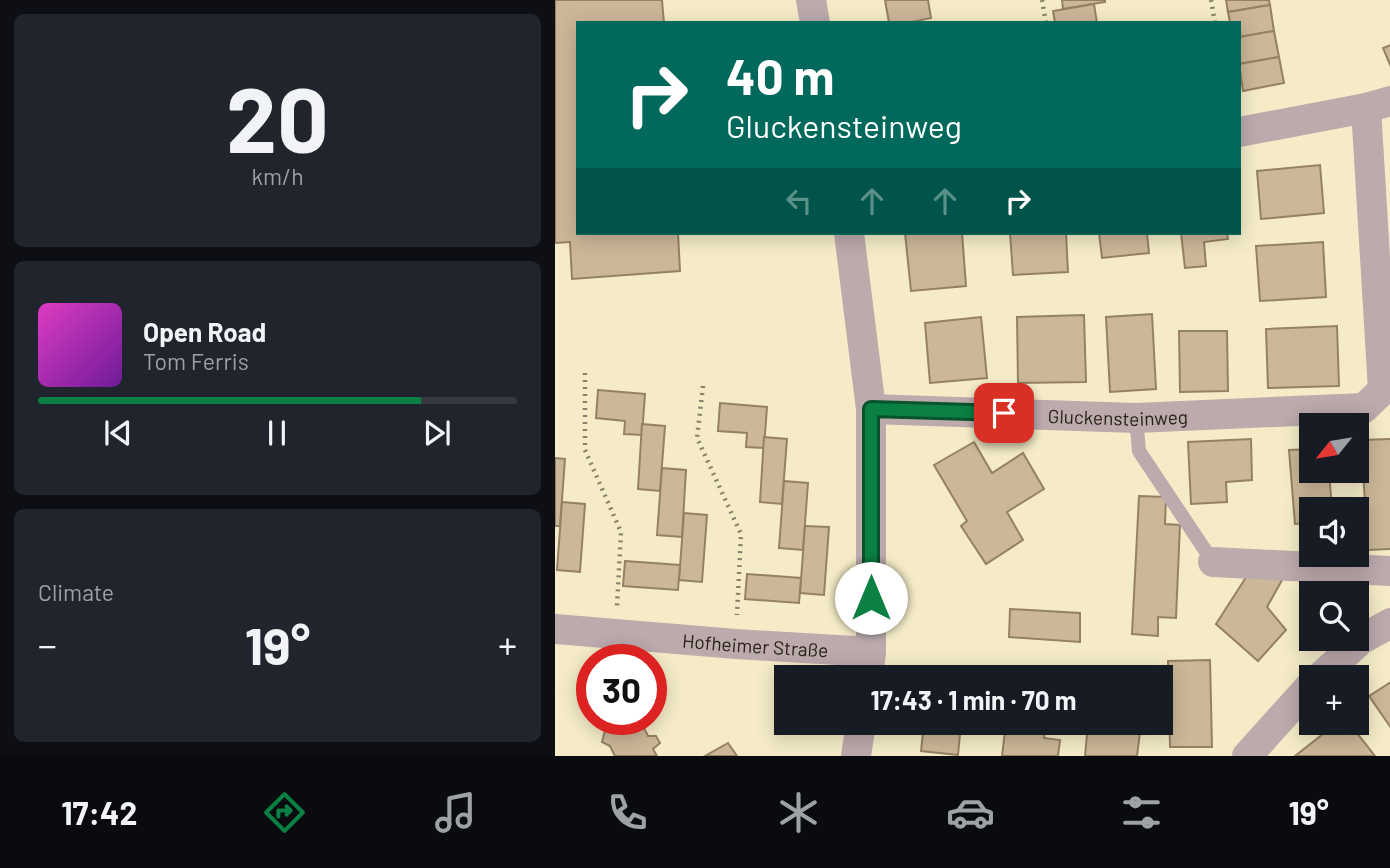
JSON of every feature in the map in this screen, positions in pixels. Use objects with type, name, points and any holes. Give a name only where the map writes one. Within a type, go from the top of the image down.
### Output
[{"type":"street","points":[[811,0],[815,21]]},
{"type":"street","points":[[1241,132],[1378,105]]},
{"type":"street","name":"Gluckensteinweg","points":[[871,409],[1136,418],[1364,408],[1383,390],[1378,105]]},
{"type":"street","points":[[849,235],[871,409],[870,665]]},
{"type":"street","points":[[1213,562],[1390,571]]},
{"type":"street","points":[[1333,665],[1362,639],[1390,623]]},
{"type":"street","name":"Hofheimer Straße","points":[[555,629],[735,644],[870,665]]},
{"type":"street","points":[[1247,756],[1299,698]]},
{"type":"street","points":[[856,756],[859,735]]},
{"type":"lane","points":[[1136,418],[1138,451],[1213,562]]},
{"type":"path","points":[[1042,0],[1046,21]]},
{"type":"path","points":[[1211,0],[1215,21]]},
{"type":"path","points":[[585,373],[585,450],[621,531],[615,635]]},
{"type":"path","points":[[703,386],[697,438],[741,534],[735,644]]},
{"type":"building","points":[[555,0],[662,0],[664,21],[576,21],[576,235],[678,235],[680,271],[572,279],[570,242],[555,243]]},
{"type":"building","points":[[885,0],[928,0],[931,18],[889,21]]},
{"type":"building","points":[[1062,0],[1105,0],[1105,2],[1063,9]]},
{"type":"building","points":[[1226,0],[1269,0],[1270,5],[1228,12]]},
{"type":"building","points":[[1094,4],[1097,21],[1055,21],[1053,11]]},
{"type":"building","points":[[1270,5],[1274,31],[1241,37],[1241,21],[1230,21],[1228,12]]},
{"type":"building","points":[[1274,31],[1279,57],[1241,64],[1241,37]]},
{"type":"building","points":[[1391,45],[1391,67],[1383,48]]},
{"type":"building","points":[[1279,57],[1284,83],[1243,91],[1241,64]]},
{"type":"building","points":[[1320,165],[1324,213],[1261,219],[1257,171]]},
{"type":"building","points":[[905,235],[962,235],[966,286],[911,291]]},
{"type":"building","points":[[1010,235],[1066,235],[1068,272],[1013,275]]},
{"type":"building","points":[[1099,235],[1147,235],[1149,253],[1102,258]]},
{"type":"building","points":[[1181,235],[1227,235],[1228,239],[1204,242],[1206,266],[1185,268]]},
{"type":"building","points":[[1323,242],[1326,297],[1260,301],[1256,246]]},
{"type":"building","points":[[1152,314],[1156,389],[1110,392],[1106,317]]},
{"type":"building","points":[[1084,315],[1086,382],[1018,383],[1017,317]]},
{"type":"building","points":[[981,317],[987,378],[930,383],[925,323]]},
{"type":"building","points":[[1337,326],[1339,386],[1268,388],[1266,329]]},
{"type":"building","points":[[1179,331],[1227,331],[1228,391],[1180,392]]},
{"type":"building","points":[[598,390],[645,394],[642,435],[624,434],[625,421],[596,418]]},
{"type":"building","points":[[720,403],[767,407],[764,448],[746,447],[747,433],[718,431]]},
{"type":"building","points":[[642,424],[665,426],[660,491],[638,489]]},
{"type":"building","points":[[764,437],[787,439],[782,504],[760,502]]},
{"type":"building","points":[[1251,439],[1252,480],[1226,482],[1227,502],[1191,504],[1188,442]]},
{"type":"building","points":[[1391,439],[1391,549],[1369,550],[1369,497],[1365,497],[1364,483],[1369,483],[1369,440]]},
{"type":"building","points":[[974,442],[992,473],[1023,453],[1044,489],[1007,512],[1023,540],[986,564],[961,526],[967,521],[934,465]]},
{"type":"building","points":[[1289,450],[1299,450],[1299,483],[1330,483],[1331,497],[1299,497],[1299,524],[1295,524]]},
{"type":"building","points":[[555,458],[565,459],[560,526],[555,526]]},
{"type":"building","points":[[662,468],[686,470],[682,537],[657,535]]},
{"type":"building","points":[[784,481],[808,483],[803,550],[779,548]]},
{"type":"building","points":[[1139,496],[1166,497],[1165,524],[1180,525],[1176,618],[1158,617],[1158,636],[1132,634]]},
{"type":"building","points":[[562,502],[585,504],[580,572],[557,570]]},
{"type":"building","points":[[684,513],[707,515],[702,582],[679,580]]},
{"type":"building","points":[[805,526],[829,527],[824,595],[800,593]]},
{"type":"building","points":[[625,561],[680,565],[678,590],[623,586]]},
{"type":"building","points":[[1252,568],[1287,571],[1267,607],[1286,630],[1258,661],[1216,624]]},
{"type":"building","points":[[747,574],[801,578],[799,603],[745,599]]},
{"type":"building","points":[[1010,609],[1080,613],[1080,642],[1009,637]]},
{"type":"building","points":[[1210,660],[1212,747],[1170,747],[1170,735],[1173,735],[1173,665],[1168,665],[1168,661]]},
{"type":"building","points":[[1391,682],[1391,728],[1369,696]]},
{"type":"building","points":[[604,735],[648,735],[656,736],[660,743],[653,749],[657,756],[615,756],[610,746],[602,742]]},
{"type":"building","points":[[923,735],[960,735],[958,755],[921,751]]},
{"type":"building","points":[[1005,735],[1044,735],[1044,738],[1060,740],[1058,756],[1002,756]]},
{"type":"building","points":[[1087,735],[1140,735],[1137,756],[1085,756]]},
{"type":"building","points":[[1322,735],[1358,735],[1375,756],[1295,756]]},
{"type":"building","points":[[728,743],[737,756],[705,756]]},
{"type":"route","points":[[871,598],[871,409],[1004,413]]}]
